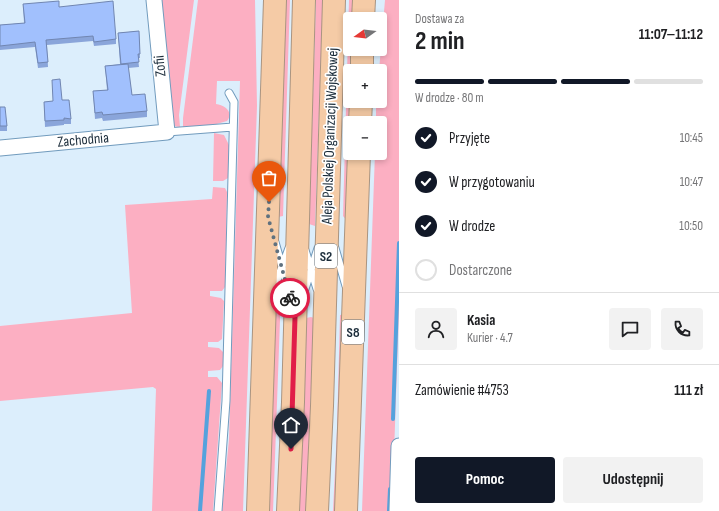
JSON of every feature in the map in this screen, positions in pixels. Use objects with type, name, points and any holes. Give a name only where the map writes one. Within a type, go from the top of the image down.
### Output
[{"type":"highway","points":[[258,511],[266,312],[275,0]]},
{"type":"highway","name":"Aleja Polskiej Organizacji Wojskowej","points":[[288,511],[304,0]]},
{"type":"highway","name":"Aleja Polskiej Organizacji Wojskowej","points":[[317,511],[325,315],[334,0]]},
{"type":"highway","points":[[363,12],[364,0]]},
{"type":"highway","name":"S8","points":[[346,511],[359,160]]},
{"type":"street","name":"Zofii","points":[[154,0],[167,132]]},
{"type":"street","name":"Zachodnia","points":[[0,148],[167,132]]},
{"type":"street","points":[[397,511],[399,446]]},
{"type":"lane","points":[[218,511],[226,401],[234,127],[234,102],[229,93]]},
{"type":"lane","points":[[167,132],[234,127]]},
{"type":"lane","points":[[268,217],[295,317]]},
{"type":"lane","points":[[327,221],[354,315]]},
{"type":"lane","points":[[295,317],[327,221]]},
{"type":"lane","points":[[325,315],[357,223]]},
{"type":"lane","points":[[266,312],[298,226]]},
{"type":"lane","points":[[298,226],[325,315]]},
{"type":"shaded area","points":[[157,0],[194,0],[179,115],[180,127],[173,126]]},
{"type":"shaded area","points":[[198,0],[255,0],[257,106],[243,511],[222,511],[229,439],[240,81],[217,81],[216,104],[225,107],[228,110],[230,115],[227,121],[213,125],[183,127]]},
{"type":"shaded area","points":[[283,0],[290,0],[283,216],[278,217]]},
{"type":"shaded area","points":[[316,0],[323,0],[315,226],[309,224]]},
{"type":"shaded area","points":[[349,0],[356,0],[356,12],[349,12]]},
{"type":"shaded area","points":[[385,0],[399,0],[399,310],[392,511],[362,511],[375,160],[387,160],[387,116],[376,116],[376,108],[387,108],[387,64],[380,64],[380,56],[387,56],[387,12],[384,12]]},
{"type":"shaded area","points":[[347,56],[355,56],[354,64],[347,64]]},
{"type":"shaded area","points":[[346,108],[350,108],[350,116],[346,116]]},
{"type":"shaded area","points":[[214,133],[224,135],[229,145],[228,178],[223,181],[213,181]]},
{"type":"shaded area","points":[[345,160],[350,160],[347,221],[343,216]]},
{"type":"shaded area","points":[[213,187],[225,188],[227,192],[225,287],[222,291],[210,291],[210,296],[221,298],[224,301],[222,339],[218,342],[208,342],[208,347],[219,348],[223,352],[223,366],[220,370],[208,371],[208,377],[217,377],[222,383],[213,511],[152,511],[156,389],[153,387],[0,401],[0,326],[132,313],[125,205],[212,199]]},
{"type":"shaded area","points":[[275,311],[280,313],[280,320],[273,511],[266,511]]},
{"type":"shaded area","points":[[347,314],[340,511],[333,511],[340,315]]},
{"type":"shaded area","points":[[306,318],[314,318],[306,511],[299,511]]},
{"type":"building","points":[[59,1],[59,7],[113,1],[116,39],[94,42],[93,36],[46,40],[48,62],[38,63],[35,42],[0,46],[0,25],[25,23],[23,4]]},
{"type":"building","points":[[139,31],[139,62],[121,64],[118,33]]},
{"type":"building","points":[[128,64],[132,95],[145,94],[147,111],[103,115],[102,112],[95,113],[93,91],[108,90],[105,66]]},
{"type":"building","points":[[60,79],[62,100],[69,100],[71,119],[64,118],[64,120],[45,121],[44,102],[53,101],[52,80]]},
{"type":"building","points":[[0,107],[5,107],[7,126],[0,126]]},
{"type":"waterway","points":[[393,419],[399,243]]},
{"type":"waterway","points":[[200,511],[209,391]]},
{"type":"waterway","points":[[389,511],[390,489]]},
{"type":"way so far","points":[[269,202],[268,217],[290,298]]},
{"type":"route","points":[[290,298],[295,317],[291,449]]}]
